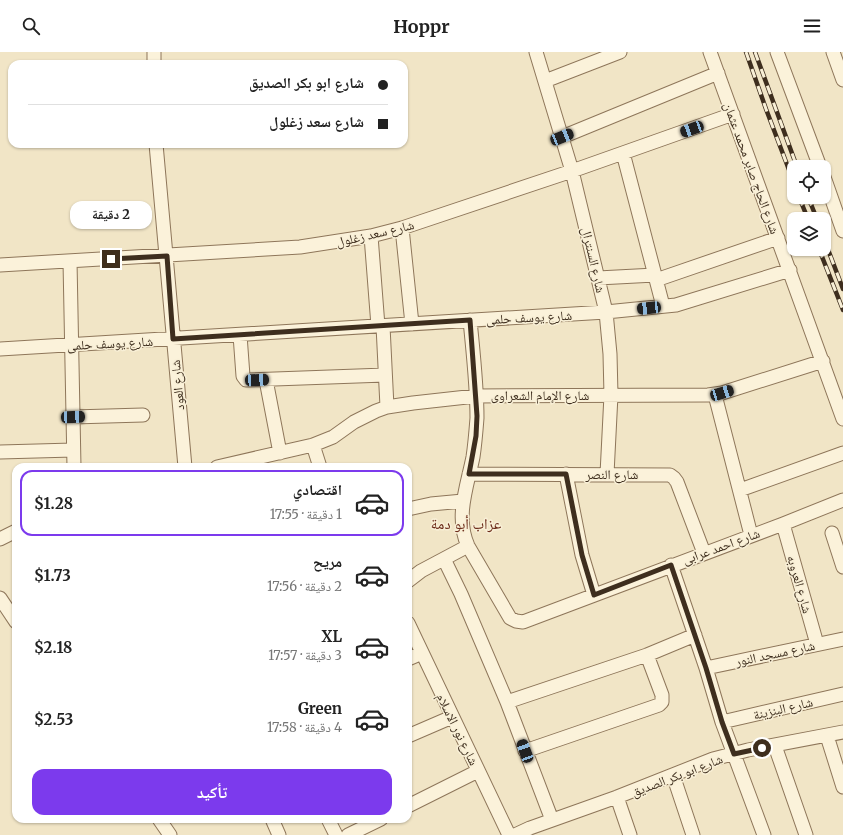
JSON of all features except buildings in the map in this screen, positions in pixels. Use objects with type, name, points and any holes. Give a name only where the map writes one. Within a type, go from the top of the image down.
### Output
[{"type":"street","name":"شارع السنترال","points":[[535,52],[572,171],[606,312],[610,354],[611,395],[607,474]]},
{"type":"street","points":[[545,81],[620,52]]},
{"type":"street","name":"شارع الحاج صابر محمد عثمان","points":[[710,52],[843,419]]},
{"type":"street","points":[[777,52],[817,160]]},
{"type":"street","points":[[833,52],[843,80]]},
{"type":"street","points":[[562,137],[718,73]]},
{"type":"street","name":"شارع سعد زغلول","points":[[0,265],[300,247],[371,236],[402,228],[623,154],[733,114]]},
{"type":"street","name":"شارع العود","points":[[156,148],[185,463]]},
{"type":"street","points":[[623,154],[663,306]]},
{"type":"street","points":[[831,197],[843,231]]},
{"type":"street","points":[[402,228],[412,324]]},
{"type":"street","points":[[371,236],[381,326],[387,407]]},
{"type":"street","points":[[598,278],[655,278],[778,238]]},
{"type":"street","points":[[70,261],[74,463]]},
{"type":"street","name":"شارع يوسف حلمى","points":[[0,349],[606,312],[676,305],[790,270]]},
{"type":"street","name":"شارع احمد عرابى","points":[[470,320],[476,396],[476,436],[461,517],[464,537],[510,618],[516,622],[523,622],[843,500]]},
{"type":"street","points":[[240,335],[244,378],[249,381],[385,375]]},
{"type":"street","name":"شارع الإمام الشعراوى","points":[[250,463],[280,453],[313,445],[333,437],[354,422],[387,407],[476,396],[715,395],[823,361]]},
{"type":"street","points":[[266,380],[280,453]]},
{"type":"street","points":[[715,395],[751,536]]},
{"type":"street","points":[[73,417],[143,415]]},
{"type":"street","points":[[313,445],[319,463]]},
{"type":"street","points":[[0,452],[73,450]]},
{"type":"street","points":[[740,490],[843,453]]},
{"type":"street","name":"شارع النصر","points":[[469,474],[666,474],[674,478],[704,553]]},
{"type":"street","points":[[566,474],[582,555],[594,595]]},
{"type":"street","points":[[412,508],[431,504],[463,501]]},
{"type":"street","name":"شارع العروبه","points":[[783,524],[817,644]]},
{"type":"street","points":[[0,540],[12,533]]},
{"type":"street","points":[[832,533],[843,567]]},
{"type":"street","points":[[412,578],[421,571],[468,546]]},
{"type":"street","points":[[444,559],[461,594],[507,702],[552,820]]},
{"type":"street","points":[[671,565],[760,834]]},
{"type":"street","points":[[6,606],[12,616]]},
{"type":"street","name":"شارع نور الاسلام","points":[[412,632],[509,835]]},
{"type":"street","points":[[507,702],[647,655],[695,635]]},
{"type":"street","name":"شارع مسجد النور","points":[[706,668],[843,639]]},
{"type":"street","points":[[412,657],[422,653]]},
{"type":"street","points":[[525,751],[660,705],[662,702],[662,695],[647,655]]},
{"type":"street","name":"شارع البنزينة","points":[[722,722],[843,694]]},
{"type":"street","points":[[412,734],[452,718]]},
{"type":"street","name":"شارع ابو بكر الصديق","points":[[515,835],[713,759],[843,732]]},
{"type":"street","points":[[827,736],[843,787]]},
{"type":"street","points":[[776,746],[806,835]]},
{"type":"street","points":[[412,804],[478,771]]},
{"type":"street","points":[[673,775],[693,835]]},
{"type":"street","points":[[617,797],[630,835]]},
{"type":"street","points":[[162,823],[170,835]]},
{"type":"street","points":[[274,823],[279,835]]},
{"type":"street","points":[[330,823],[336,835]]},
{"type":"street","points":[[348,835],[373,823]]},
{"type":"railway","points":[[746,52],[787,164]]},
{"type":"railway","points":[[755,52],[794,160]]},
{"type":"railway","points":[[802,204],[805,212]]},
{"type":"railway","points":[[811,204],[814,212]]},
{"type":"railway","points":[[822,256],[843,310]]},
{"type":"railway","points":[[830,256],[843,289]]},
{"type":"district","name":"عزاب أبو دمة","points":[[466,524]]},
{"type":"route","points":[[111,259],[167,256],[173,339],[470,320],[477,416],[476,436],[469,474],[566,474],[582,555],[594,595],[671,565],[706,668],[722,722],[734,754],[762,748]]}]
